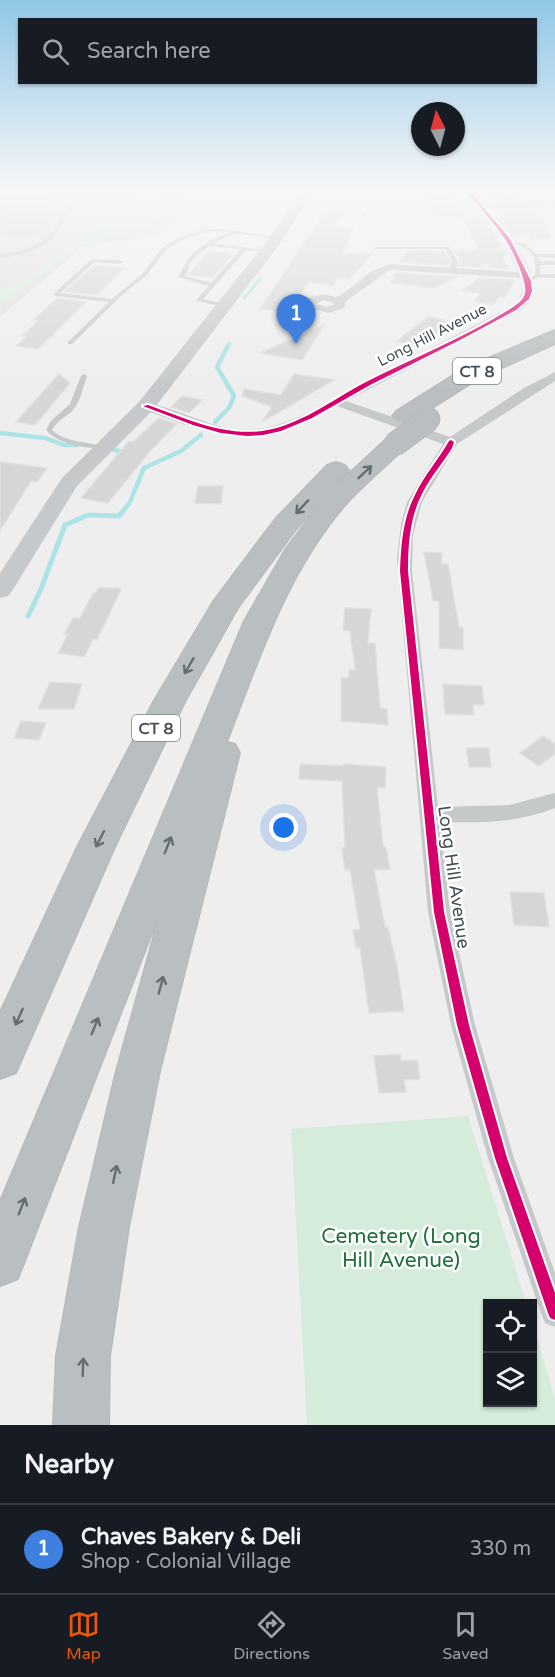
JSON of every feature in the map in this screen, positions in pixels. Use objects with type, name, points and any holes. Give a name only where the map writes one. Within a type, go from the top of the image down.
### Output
[{"type":"highway","name":"CT 8","points":[[0,1261],[259,621],[300,548],[404,416],[472,373],[555,336]]},
{"type":"highway","name":"CT 8","points":[[0,1059],[96,847],[169,702],[224,606],[285,525],[339,467],[429,420],[465,393],[524,362],[555,349]]},
{"type":"highway","points":[[81,1425],[83,1356],[102,1238],[138,1071],[259,621]]},
{"type":"main road","points":[[0,591],[69,482],[146,406],[262,256]]},
{"type":"street","points":[[518,256],[530,277]]},
{"type":"street","points":[[338,300],[347,297],[385,268],[403,267],[530,277]]},
{"type":"street","name":"Long Hill Avenue","points":[[146,406],[226,432],[264,433],[285,427],[514,309],[526,299],[530,277]]},
{"type":"street","points":[[337,402],[451,442],[528,391],[555,376]]},
{"type":"street","name":"Long Hill Avenue","points":[[451,442],[444,458],[416,497],[404,537],[404,571],[439,912],[463,1025],[501,1158],[555,1313]]},
{"type":"street","points":[[428,814],[478,816],[541,807],[555,800]]},
{"type":"lane","points":[[70,343],[113,301],[144,275],[158,256]]},
{"type":"lane","points":[[192,256],[182,277],[212,285]]},
{"type":"lane","points":[[224,305],[200,302],[237,256]]},
{"type":"lane","points":[[452,256],[455,261],[452,272]]},
{"type":"lane","points":[[530,277],[538,263],[536,256]]},
{"type":"lane","points":[[113,301],[56,294],[94,260],[120,262]]},
{"type":"lane","points":[[538,263],[555,263]]},
{"type":"lane","points":[[530,277],[555,276]]},
{"type":"lane","points":[[84,376],[73,405],[64,415],[54,420],[49,430],[52,435],[103,447]]},
{"type":"shaded area","points":[[0,256],[72,256],[0,317]]},
{"type":"green space","points":[[55,256],[65,256],[0,306],[0,292],[34,274]]},
{"type":"green space","name":"Cemetery (Long Hill Avenue)","points":[[468,1116],[525,1299],[483,1299],[483,1407],[537,1407],[537,1338],[555,1399],[555,1425],[307,1425],[291,1129]]},
{"type":"building","points":[[204,256],[232,256],[212,278],[188,275]]},
{"type":"building","points":[[295,256],[370,256],[350,279],[336,278],[334,286],[309,282],[286,312],[260,309]]},
{"type":"building","points":[[404,256],[447,256],[450,261],[448,265],[401,262]]},
{"type":"building","points":[[458,256],[503,256],[509,269],[490,268],[488,263],[479,267],[459,266],[460,260]]},
{"type":"building","points":[[95,265],[124,268],[100,292],[93,295],[65,291]]},
{"type":"building","points":[[396,273],[459,276],[434,288],[391,283]]},
{"type":"building","points":[[479,278],[515,281],[505,297],[500,296],[493,305],[474,301],[481,293],[462,291]]},
{"type":"building","points":[[57,298],[86,302],[38,349],[16,346],[27,336],[22,336],[38,321],[33,320]]},
{"type":"building","points":[[429,316],[452,323],[417,347],[397,341]]},
{"type":"building","points":[[324,325],[302,360],[260,353]]},
{"type":"building","points":[[59,374],[70,383],[35,425],[16,422]]},
{"type":"building","points":[[294,374],[334,380],[262,422],[272,407],[242,396],[244,389],[281,395]]},
{"type":"building","points":[[182,396],[202,400],[189,413],[171,407]]},
{"type":"building","points":[[159,418],[177,424],[151,450],[108,503],[81,498],[129,441],[133,442]]},
{"type":"building","points":[[0,462],[47,468],[37,482],[31,481],[0,531]]},
{"type":"building","points":[[198,486],[223,486],[221,504],[195,503]]},
{"type":"building","points":[[424,552],[442,553],[441,564],[448,564],[459,627],[463,627],[463,650],[439,648],[439,601],[433,601]]},
{"type":"building","points":[[99,587],[121,589],[97,640],[93,639],[84,657],[58,653],[68,634],[64,634],[73,618],[80,618],[93,593],[96,593]]},
{"type":"building","points":[[345,608],[371,609],[368,643],[375,643],[380,708],[387,709],[388,725],[341,721],[341,678],[349,678],[349,670],[355,670],[350,631],[343,630]]},
{"type":"building","points":[[50,682],[82,684],[74,709],[38,709]]},
{"type":"building","points":[[443,684],[482,686],[484,705],[473,705],[474,715],[445,714]]},
{"type":"building","points":[[21,721],[46,723],[39,740],[14,738]]},
{"type":"building","points":[[543,736],[555,744],[555,754],[539,766],[520,753]]},
{"type":"building","points":[[466,748],[489,748],[491,767],[469,767]]},
{"type":"building","points":[[300,764],[386,767],[385,788],[377,787],[383,847],[386,847],[390,869],[374,870],[385,927],[388,927],[397,966],[404,1011],[369,1013],[360,947],[356,948],[353,930],[360,929],[350,870],[345,870],[342,848],[345,847],[342,781],[299,779]]},
{"type":"building","points":[[510,892],[544,893],[549,927],[514,925]]},
{"type":"building","points":[[400,1054],[401,1061],[417,1060],[420,1079],[404,1080],[406,1092],[379,1093],[374,1056]]},
{"type":"waterway","points":[[244,298],[260,279]]},
{"type":"waterway","points":[[215,422],[229,408],[234,396],[217,367],[229,344]]},
{"type":"waterway","points":[[0,433],[45,438],[64,445],[77,445]]},
{"type":"waterway","points":[[121,514],[130,502],[144,468],[181,451],[201,435]]},
{"type":"waterway","points":[[114,450],[128,453]]},
{"type":"waterway","points":[[28,616],[41,589],[65,525],[88,515],[119,516],[122,512]]},
{"type":"cycle path","points":[[146,406],[195,424],[234,433],[263,433],[295,424],[514,309],[526,299],[529,291],[528,281],[516,256]]},
{"type":"cycle path","points":[[451,442],[415,502],[408,524],[404,559],[439,912],[463,1025],[501,1158],[555,1313]]},
{"type":"place","name":"Chaves Bakery & Deli","points":[[296,344]]}]
